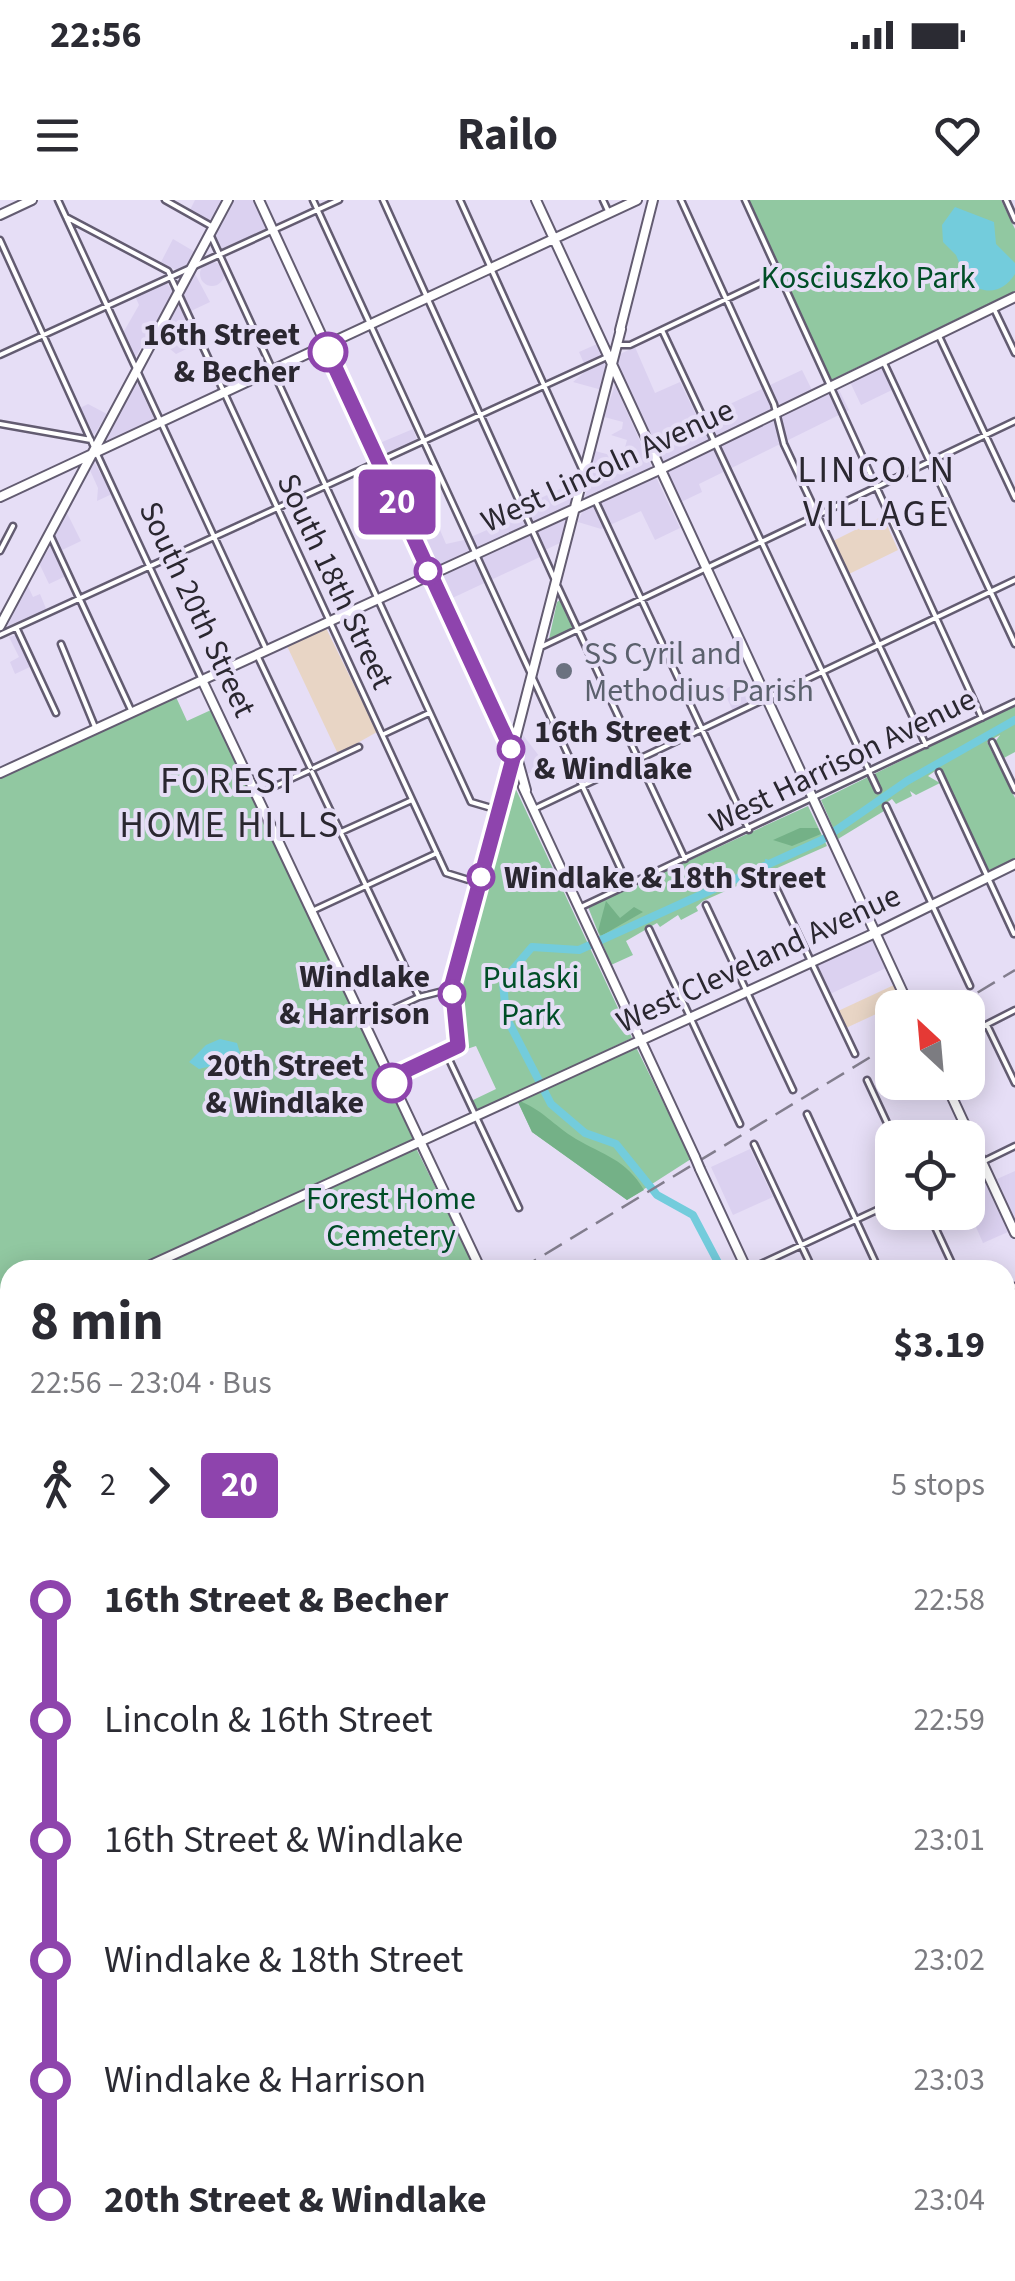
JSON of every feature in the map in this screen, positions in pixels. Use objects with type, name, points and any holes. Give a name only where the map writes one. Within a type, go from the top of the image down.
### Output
[{"type":"street","points":[[0,214],[32,200]]},
{"type":"street","points":[[58,200],[215,538],[311,769],[418,996]]},
{"type":"street","points":[[166,200],[212,230],[470,802],[499,810]]},
{"type":"street","points":[[0,626],[228,200]]},
{"type":"street","points":[[259,200],[514,755],[533,809],[743,1260]]},
{"type":"street","points":[[314,200],[628,886]]},
{"type":"street","points":[[0,355],[338,200]]},
{"type":"street","points":[[383,200],[685,859]]},
{"type":"street","points":[[460,200],[585,472]]},
{"type":"street","points":[[536,200],[902,990]]},
{"type":"street","points":[[603,200],[609,213]]},
{"type":"street","points":[[0,497],[637,200]]},
{"type":"street","points":[[390,1078],[446,1053],[458,1043],[452,989],[543,646],[653,200]]},
{"type":"street","points":[[680,200],[726,299],[784,444],[926,745]]},
{"type":"street","points":[[745,200],[982,718]]},
{"type":"street","points":[[1006,200],[1015,220]]},
{"type":"street","points":[[66,217],[142,256],[171,276]]},
{"type":"street","name":"South 20th Street","points":[[0,240],[202,680],[476,1260]]},
{"type":"street","points":[[620,345],[662,330],[778,274]]},
{"type":"street","name":"South 18th Street","points":[[171,276],[447,874],[480,883]]},
{"type":"street","name":"West Lincoln Avenue","points":[[2,770],[595,500],[1015,296]]},
{"type":"street","points":[[993,307],[1015,352]]},
{"type":"street","points":[[612,368],[621,329]]},
{"type":"street","points":[[662,330],[878,790]]},
{"type":"street","points":[[938,334],[1015,498]]},
{"type":"street","points":[[0,635],[607,356]]},
{"type":"street","points":[[882,361],[1015,644]]},
{"type":"street","points":[[543,646],[1015,421]]},
{"type":"street","points":[[0,424],[91,440]]},
{"type":"street","points":[[595,500],[749,830]]},
{"type":"street","points":[[0,550],[13,526]]},
{"type":"street","points":[[50,533],[132,712]]},
{"type":"street","points":[[533,809],[1015,580]]},
{"type":"street","points":[[17,629],[56,713]]},
{"type":"street","points":[[61,644],[96,730]]},
{"type":"street","name":"West Harrison Avenue","points":[[579,908],[1015,702]]},
{"type":"street","points":[[382,734],[430,713]]},
{"type":"street","points":[[992,742],[1015,790]]},
{"type":"street","points":[[256,794],[359,747]]},
{"type":"street","points":[[938,772],[1014,934]]},
{"type":"street","points":[[506,782],[524,788]]},
{"type":"street","points":[[341,832],[412,800]]},
{"type":"street","points":[[886,806],[970,986]]},
{"type":"street","points":[[312,912],[437,852]]},
{"type":"street","name":"West Cleveland Avenue","points":[[162,1260],[875,933],[1015,864]]},
{"type":"street","points":[[772,877],[855,1054]]},
{"type":"street","points":[[706,905],[793,1090]]},
{"type":"street","points":[[649,929],[740,1124]]},
{"type":"street","points":[[364,1022],[418,996],[452,989]]},
{"type":"street","points":[[1015,1010],[987,1024],[1015,1084]]},
{"type":"street","points":[[446,1053],[519,1208]]},
{"type":"street","points":[[867,1080],[886,1120]]},
{"type":"street","points":[[806,1114],[875,1260]]},
{"type":"street","points":[[754,1144],[808,1260]]},
{"type":"street","points":[[985,1161],[1015,1146]]},
{"type":"street","points":[[985,1168],[1015,1233]]},
{"type":"street","points":[[769,1260],[875,1211]]},
{"type":"street","points":[[936,1230],[950,1260]]},
{"type":"shaded area","points":[[195,200],[223,200],[210,220],[190,210]]},
{"type":"shaded area","points":[[234,200],[254,200],[267,228],[222,249],[215,235]]},
{"type":"shaded area","points":[[173,239],[195,252],[188,264],[176,270],[161,262]]},
{"type":"shaded area","points":[[212,262],[221,265],[221,283],[212,286],[203,283],[200,274],[203,265]]},
{"type":"shaded area","points":[[194,272],[210,302],[191,311],[183,294]]},
{"type":"shaded area","points":[[166,282],[173,292],[135,358],[123,333],[139,305],[135,296]]},
{"type":"shaded area","points":[[179,305],[197,344],[176,354],[158,339]]},
{"type":"shaded area","points":[[597,344],[607,368],[602,390],[573,382],[587,370],[579,352]]},
{"type":"shaded area","points":[[635,347],[655,393],[680,382],[698,419],[802,370],[812,390],[662,463],[617,367],[620,354]]},
{"type":"shaded area","points":[[881,368],[892,390],[861,405],[850,382]]},
{"type":"shaded area","points":[[135,383],[155,421],[106,441]]},
{"type":"shaded area","points":[[615,385],[652,468],[585,498],[595,451],[622,458],[627,440],[611,435],[622,429],[623,422],[604,417]]},
{"type":"shaded area","points":[[838,388],[849,410],[699,484],[702,492],[679,503],[667,471]]},
{"type":"shaded area","points":[[88,404],[107,414],[94,435],[80,408]]},
{"type":"shaded area","points":[[413,429],[417,440],[380,456],[375,445]]},
{"type":"shaded area","points":[[93,460],[112,494],[97,501],[98,488],[89,468]]},
{"type":"shaded area","points":[[656,477],[680,528],[655,540],[641,511],[601,529],[578,522],[583,510]]},
{"type":"shaded area","points":[[579,480],[572,505],[433,569],[419,539],[440,530],[446,544],[464,540],[496,526],[494,520]]},
{"type":"shaded area","points":[[66,511],[81,541],[60,551],[53,536]]},
{"type":"shaded area","points":[[883,516],[898,550],[849,574],[833,541]]},
{"type":"shaded area","points":[[569,518],[564,541],[539,553],[540,557],[446,601],[437,578]]},
{"type":"shaded area","points":[[51,546],[66,576],[49,584],[39,563]]},
{"type":"shaded area","points":[[27,584],[33,597],[40,594],[47,611],[6,629]]},
{"type":"shaded area","points":[[326,628],[377,732],[338,754],[287,646]]},
{"type":"shaded area","points":[[17,635],[32,666],[15,674],[10,662],[19,657],[9,637]]},
{"type":"shaded area","points":[[749,678],[759,700],[733,711],[723,690]]},
{"type":"shaded area","points":[[523,735],[546,765],[525,775],[518,756]]},
{"type":"shaded area","points":[[871,939],[886,968],[830,994],[817,965]]},
{"type":"shaded area","points":[[875,994],[875,1015],[846,1028],[838,1011]]},
{"type":"shaded area","points":[[750,1149],[773,1197],[733,1215],[711,1167]]},
{"type":"shaded area","points":[[1015,1171],[1015,1221],[997,1179]]},
{"type":"shaded area","points":[[985,1182],[1008,1232],[983,1243],[977,1230],[985,1230]]},
{"type":"green space","name":"Kosciuszko Park","points":[[748,200],[1001,200],[1015,229],[1015,291],[831,380]]},
{"type":"green space","points":[[560,600],[573,628],[549,639],[557,602]]},
{"type":"green space","name":"Forest Home Cemetery","points":[[176,697],[187,721],[211,710],[413,1139],[153,1260],[0,1260],[0,779]]},
{"type":"green space","points":[[1015,705],[1015,752],[1002,759],[995,742],[1000,735],[987,742],[1015,798],[1015,860],[987,871],[938,769],[928,776],[940,783],[916,795],[910,791],[912,796],[896,804],[892,799],[882,806],[884,811],[838,839],[821,800]]},
{"type":"green space","name":"Pulaski Park","points":[[513,783],[632,1038],[477,1111],[471,1101],[496,1089],[476,1046],[452,1054],[462,1043],[456,986]]},
{"type":"green space","points":[[808,806],[827,846],[703,901],[696,907],[698,911],[681,920],[678,915],[660,927],[657,923],[626,941],[633,955],[611,965],[588,907]]},
{"type":"green space","points":[[800,828],[818,828],[821,834],[792,846],[773,840]]},
{"type":"green space","points":[[606,901],[620,918],[634,907],[643,912],[601,936],[598,931]]},
{"type":"green space","name":"Pulaski Park","points":[[636,1047],[691,1159],[627,1200],[532,1132],[517,1100]]},
{"type":"green space","points":[[517,1100],[622,1164],[644,1190],[627,1200],[532,1132]]},
{"type":"green space","name":"Forest Home Cemetery","points":[[416,1148],[471,1260],[170,1260]]},
{"type":"water","points":[[955,207],[994,222],[996,244],[1015,263],[1015,274],[1005,286],[987,290],[967,282],[956,255],[943,242],[942,225]]},
{"type":"water","points":[[220,1039],[237,1043],[240,1053],[233,1061],[199,1069],[189,1062],[206,1045]]},
{"type":"waterway","points":[[717,1260],[693,1215],[657,1195],[616,1144],[585,1133],[551,1104],[506,1017],[503,981],[532,947],[579,950],[822,840],[907,781],[1015,720]]},
{"type":"waterway","points":[[766,860],[772,863]]},
{"type":"railway","points":[[982,990],[1015,970]]},
{"type":"railway","points":[[536,1260],[875,1054]]},
{"type":"bus line","name":"20","points":[[328,352],[514,755],[452,984],[458,1046],[390,1078],[392,1083]]},
{"type":"place","name":"16th Street & Becher","points":[[328,352]]},
{"type":"place","name":"SS Cyril and Methodius Parish","points":[[564,671]]},
{"type":"place","name":"16th Street & Windlake","points":[[511,749]]},
{"type":"place","name":"Windlake & 18th Street","points":[[481,877]]},
{"type":"place","name":"Windlake & Harrison","points":[[452,994]]},
{"type":"place","name":"20th Street & Windlake","points":[[392,1083]]},
{"type":"district","name":"LINCOLN VILLAGE","points":[[877,491]]},
{"type":"district","name":"FOREST HOME HILLS","points":[[230,802]]}]
